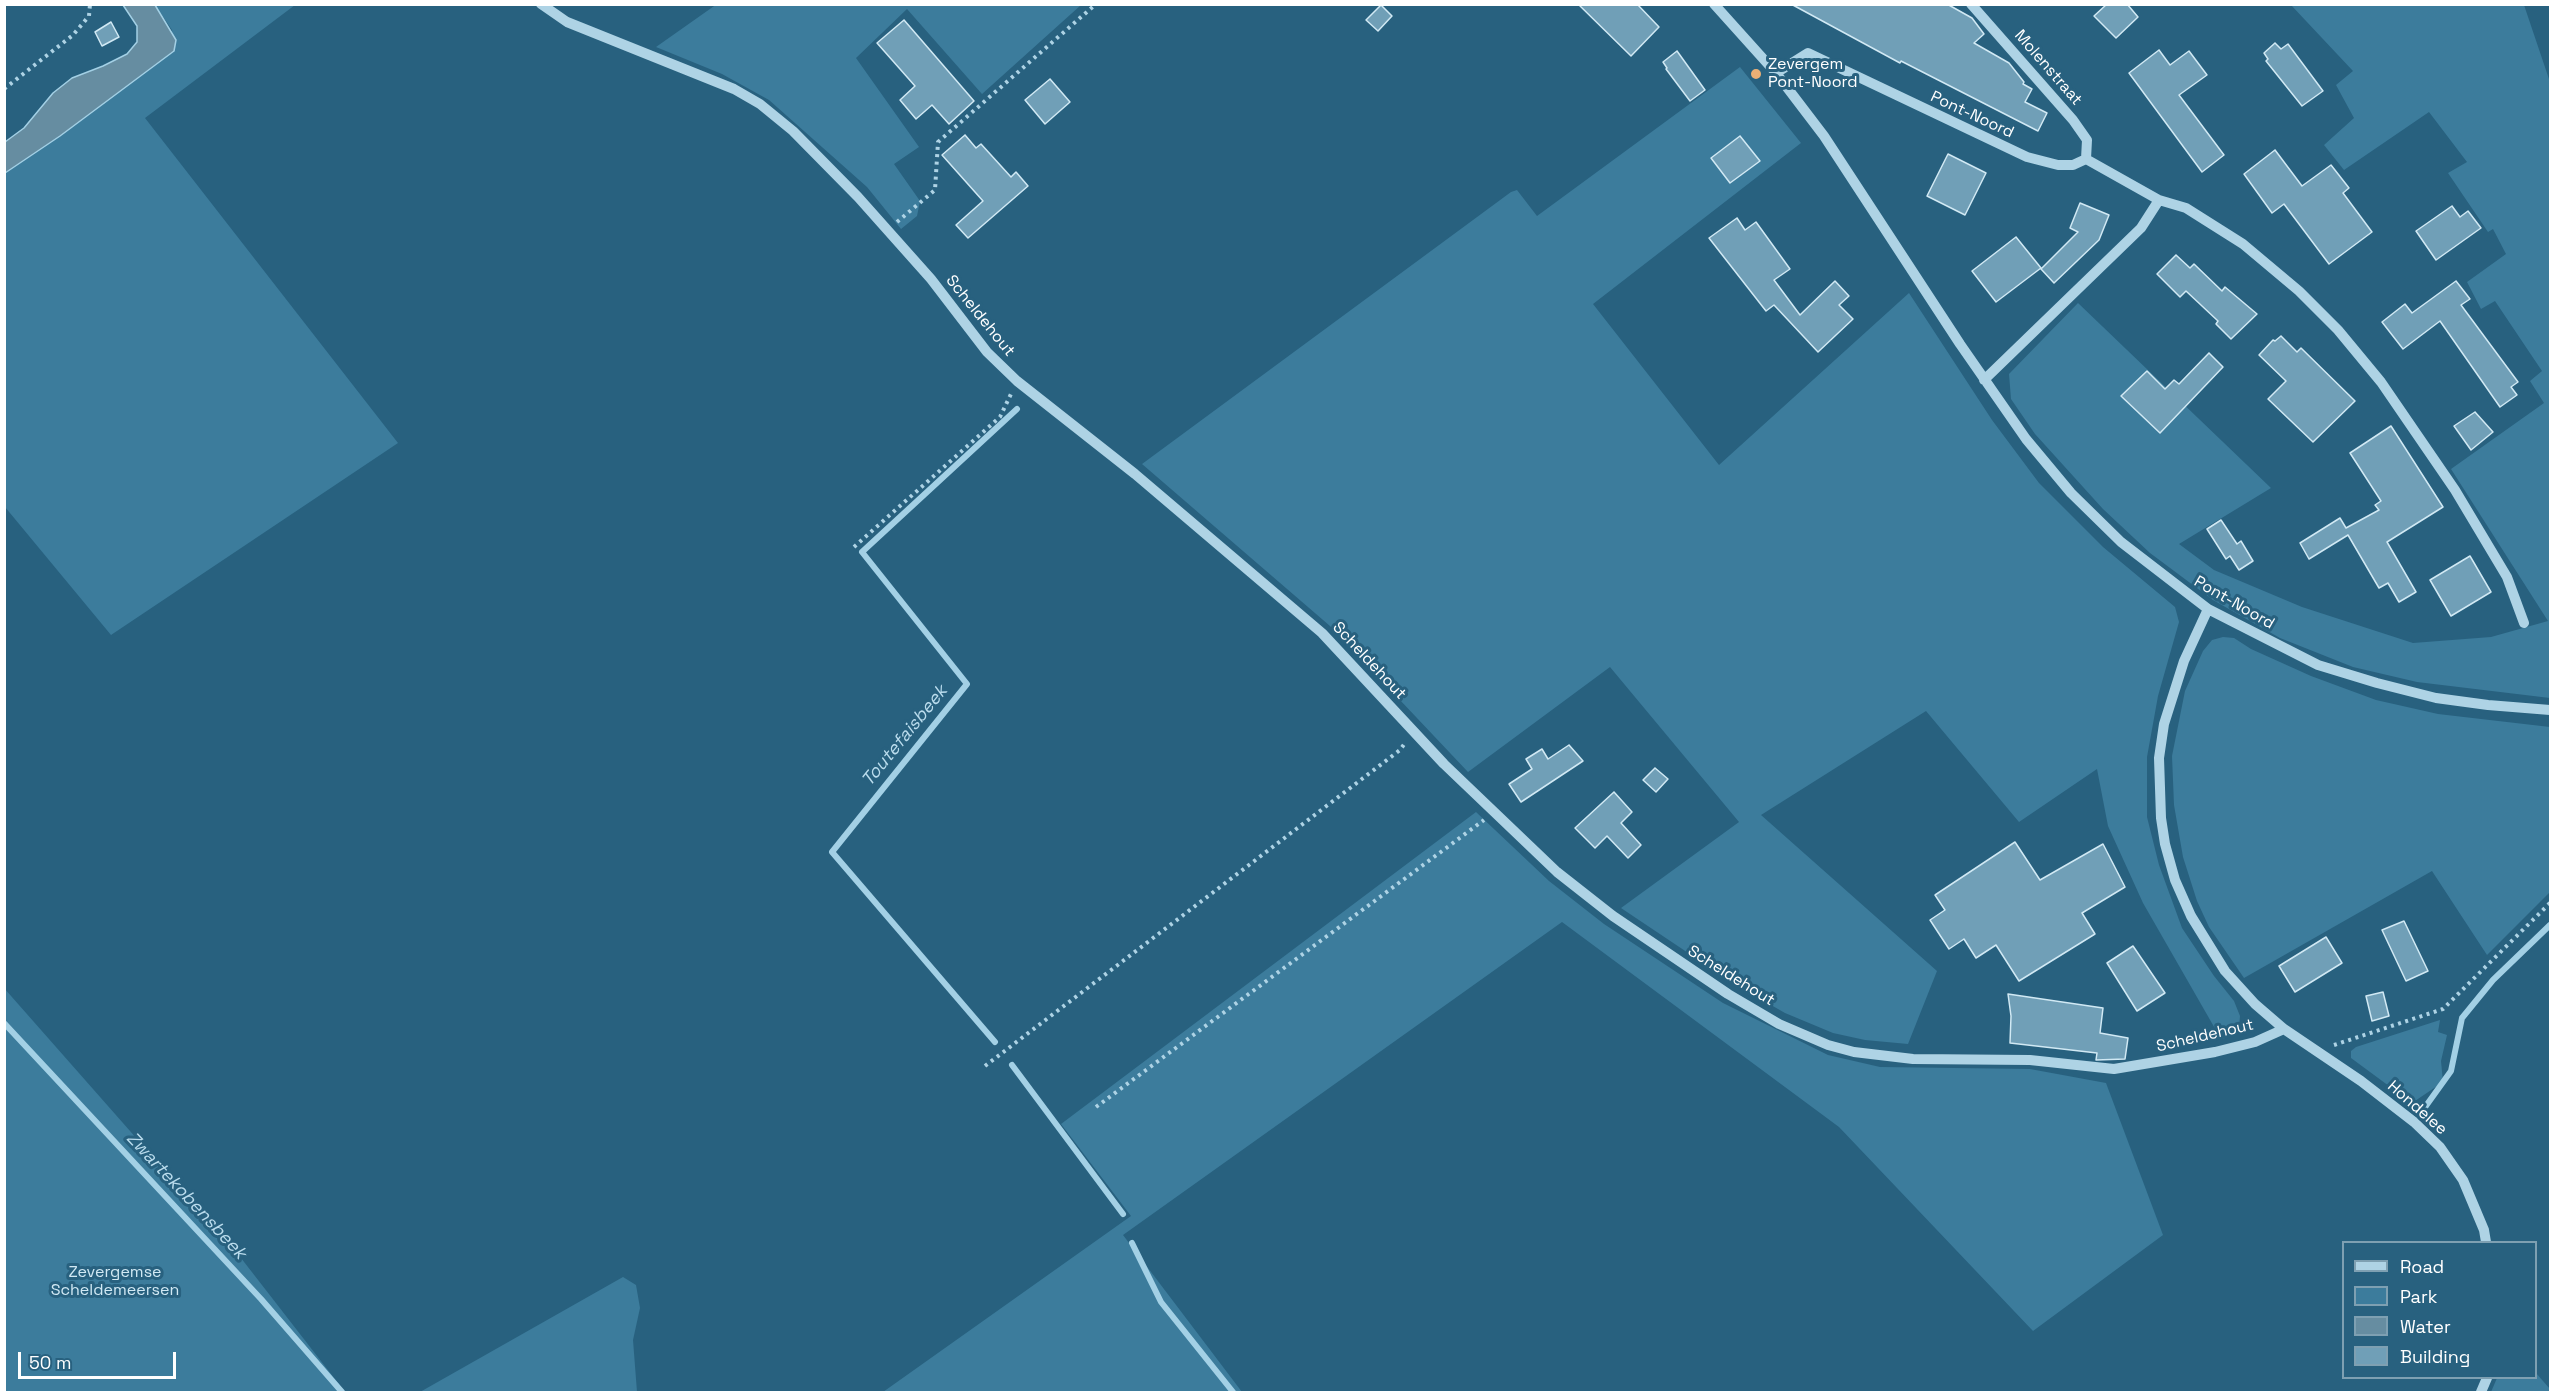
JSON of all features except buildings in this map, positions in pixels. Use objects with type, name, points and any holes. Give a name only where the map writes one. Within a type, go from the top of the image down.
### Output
[{"type":"street","name":"Scheldehout","points":[[541,4],[567,22],[734,89],[760,104],[793,131],[931,279],[987,352],[1017,381],[1143,481],[1322,633],[1413,731],[1557,872],[1613,916],[1728,994],[1779,1024],[1828,1045],[1854,1052],[1913,1059],[2030,1060],[2114,1069],[2215,1052],[2255,1042],[2284,1029]]},
{"type":"street","name":"Pont-Noord","points":[[1714,4],[1776,73],[1824,136],[1984,380],[2031,446],[2095,518],[2163,577],[2208,609],[2318,665],[2377,683],[2447,699],[2550,710]]},
{"type":"street","name":"Molenstraat","points":[[1971,4],[2073,120],[2087,140],[2086,159]]},
{"type":"street","name":"Pont-Noord","points":[[1776,73],[1808,53],[2027,157],[2058,165],[2073,165],[2086,159]]},
{"type":"street","points":[[2086,159],[2158,200],[2186,208],[2243,244],[2299,291],[2338,330],[2381,382],[2455,490],[2507,577],[2524,623]]},
{"type":"street","points":[[1984,380],[2141,228],[2158,200]]},
{"type":"street","name":"Scheldehout","points":[[2208,609],[2184,661],[2164,724],[2159,758],[2159,791],[2165,844],[2175,880],[2191,916],[2219,962],[2255,1004],[2284,1029],[2317,1051]]},
{"type":"street","name":"Hondelee","points":[[2317,1051],[2414,1122],[2440,1148],[2463,1180],[2484,1230],[2486,1241]]},
{"type":"path","points":[[4,89],[73,35],[89,16],[90,4]]},
{"type":"path","points":[[888,231],[934,190],[938,142],[1096,4]]},
{"type":"path","points":[[854,547],[1000,417],[1017,381]]},
{"type":"path","points":[[985,1066],[1400,750],[1413,731]]},
{"type":"path","points":[[1096,1107],[1494,812]]},
{"type":"path","points":[[2317,1051],[2443,1009],[2550,903]]},
{"type":"green space","points":[[717,4],[1081,5],[982,94],[907,9],[856,58],[919,147],[894,164],[920,201],[917,216],[901,229],[867,187],[769,100],[722,74],[656,47]]},
{"type":"green space","points":[[155,5],[295,5],[145,118],[398,443],[111,635],[5,507],[4,173],[60,136],[174,51],[172,30]]},
{"type":"green space","points":[[2291,5],[2524,5],[2550,82],[2550,698],[2417,682],[2353,667],[2280,638],[2213,600],[2150,553],[2103,509],[2035,434],[2011,399],[2009,374],[2078,303],[2271,488],[2179,544],[2214,570],[2302,607],[2413,643],[2491,637],[2548,621],[2451,469],[2544,403],[2530,381],[2542,371],[2495,301],[2481,309],[2467,282],[2506,254],[2493,229],[2488,232],[2448,173],[2467,162],[2429,112],[2344,170],[2324,145],[2354,118],[2336,85],[2353,71]]},
{"type":"green space","points":[[1740,67],[1801,143],[1593,304],[1719,465],[1909,293],[1992,420],[2039,483],[2103,547],[2175,607],[2179,622],[2158,696],[2147,757],[2147,817],[2159,865],[2182,928],[2234,1001],[2240,1016],[2239,1027],[2233,1036],[2221,1039],[2143,903],[2108,826],[2097,769],[2019,822],[1926,711],[1761,815],[1937,971],[1908,1044],[1865,1040],[1833,1033],[1785,1013],[1736,985],[1621,908],[1739,822],[1610,667],[1468,772],[1330,626],[1142,464],[1511,192],[1517,190],[1537,216]]},
{"type":"green space","points":[[2223,637],[2234,638],[2251,649],[2311,676],[2376,700],[2438,714],[2550,727],[2550,892],[2487,955],[2432,871],[2244,978],[2209,927],[2197,901],[2183,857],[2174,805],[2172,756],[2185,691],[2203,651],[2212,640]]},
{"type":"green space","points":[[1476,812],[1549,881],[1604,924],[1723,1003],[1828,1055],[1880,1067],[2030,1069],[2106,1083],[2163,1235],[2033,1331],[1839,1127],[1562,922],[1123,1235],[1242,1392],[883,1392],[1131,1216],[1061,1124]]},
{"type":"green space","name":"Zevergemse Scheldemeersen","points":[[4,988],[234,1249],[345,1392],[5,1392]]},
{"type":"green space","points":[[2440,1020],[2438,1032],[2447,1035],[2441,1061],[2443,1082],[2412,1103],[2351,1058],[2351,1051],[2356,1047]]},
{"type":"green space","points":[[623,1277],[636,1285],[640,1308],[633,1340],[637,1392],[420,1392]]},
{"type":"green space","points":[[2537,1374],[2550,1389],[2550,1392],[2491,1392],[2497,1379],[2537,1379]]},
{"type":"water","points":[[123,5],[155,5],[176,40],[174,51],[60,136],[5,173],[5,142],[24,128],[53,93],[72,78],[127,54],[137,42],[137,26]]},
{"type":"waterway","name":"Toutefaisbeek","points":[[995,1042],[832,852],[967,684],[862,552],[1017,409]]},
{"type":"waterway","points":[[2423,1110],[2451,1071],[2462,1018],[2493,980],[2550,925]]},
{"type":"waterway","name":"Zwartekobensbeek","points":[[4,1023],[261,1299],[342,1392]]},
{"type":"waterway","name":"Toutefaisbeek","points":[[1012,1065],[1123,1214]]},
{"type":"waterway","name":"Toutefaisbeek","points":[[1132,1243],[1161,1302],[1233,1392]]},
{"type":"place","name":"Zevergem Pont-Noord","points":[[1756,74]]}]
